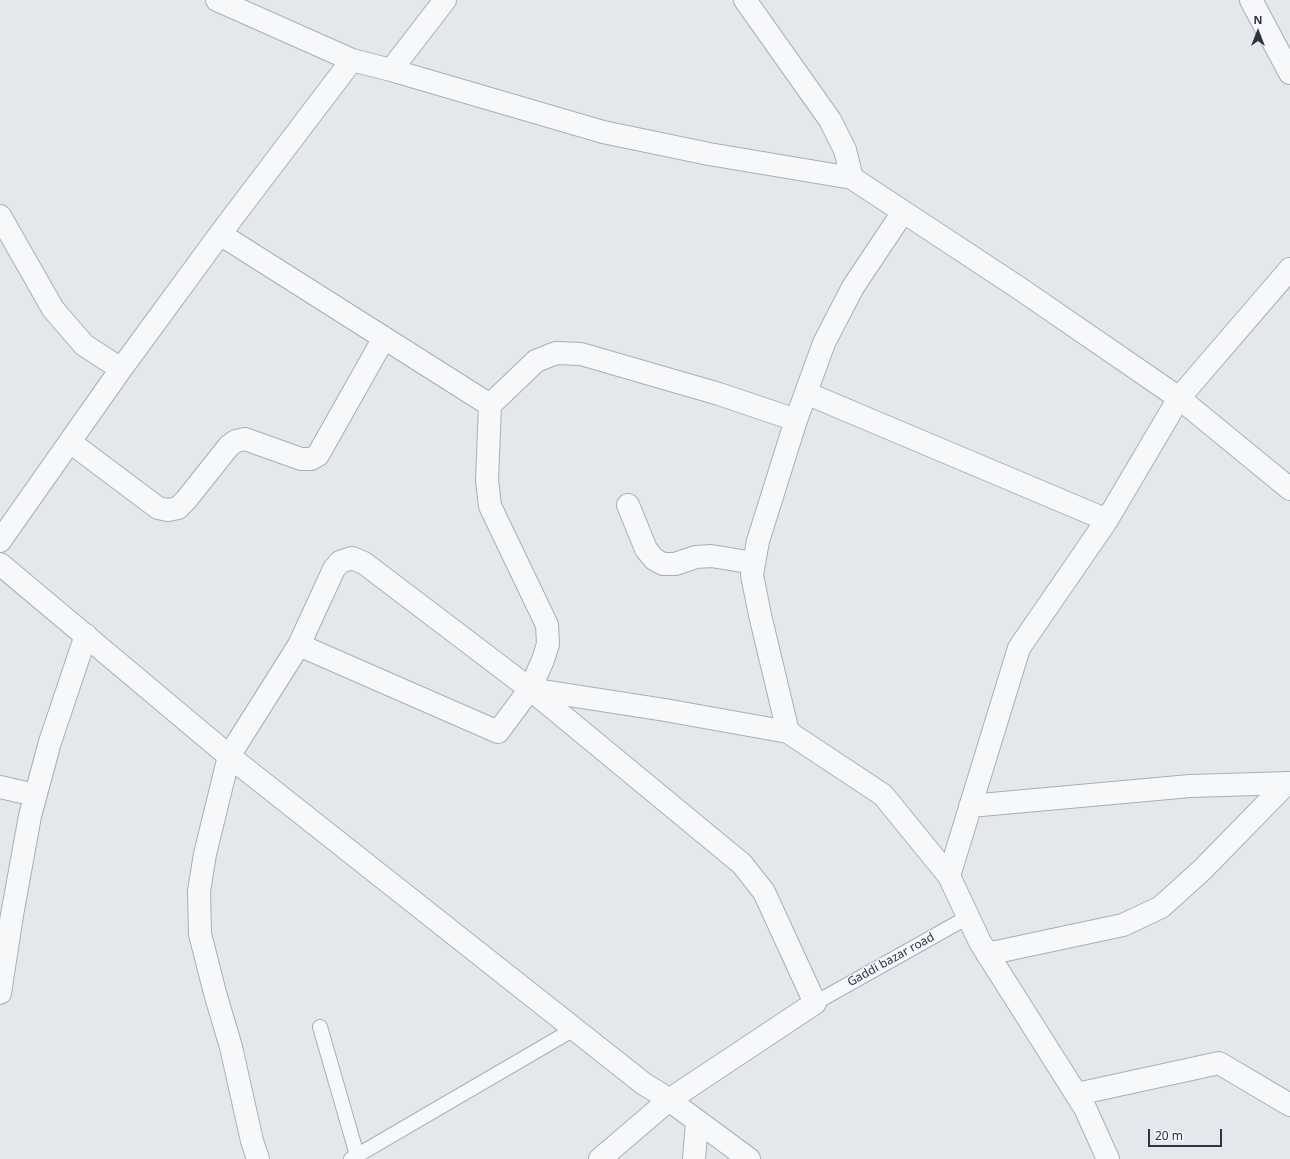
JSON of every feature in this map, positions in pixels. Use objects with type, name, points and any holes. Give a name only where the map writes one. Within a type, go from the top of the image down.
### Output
[{"type":"street","points":[[217,0],[352,60],[603,132],[709,154],[852,178],[1019,288],[1179,398],[1290,490]]},
{"type":"street","points":[[391,70],[445,0]]},
{"type":"street","points":[[745,0],[830,120],[845,150],[852,178]]},
{"type":"street","points":[[1251,0],[1290,73]]},
{"type":"street","points":[[0,542],[121,369],[220,234],[352,60]]},
{"type":"street","points":[[788,732],[752,575],[758,541],[796,420],[824,343],[853,287],[903,212]]},
{"type":"street","points":[[0,216],[53,308],[84,345],[121,369]]},
{"type":"street","points":[[220,234],[490,406]]},
{"type":"street","points":[[949,876],[1019,648],[1107,520],[1179,398],[1290,269]]},
{"type":"street","points":[[70,442],[158,508],[168,510],[178,508],[229,446],[236,441],[245,439],[250,440],[302,459],[311,459],[318,455],[384,338]]},
{"type":"street","points":[[299,645],[498,732],[530,689],[543,660],[548,644],[547,625],[490,506],[487,480],[490,406],[536,361],[556,353],[581,354],[719,394],[796,420]]},
{"type":"street","points":[[806,393],[1107,520]]},
{"type":"street","points":[[628,505],[646,550],[654,559],[663,564],[675,564],[696,557],[711,556],[754,563]]},
{"type":"street","points":[[258,1159],[252,1141],[231,1047],[200,934],[199,891],[203,861],[229,756],[299,645],[334,569],[340,562],[352,558],[364,563],[530,689],[742,864],[764,892],[815,1003],[669,1100],[600,1159]]},
{"type":"street","points":[[0,564],[229,756],[644,1084],[669,1100],[749,1159]]},
{"type":"street","points":[[0,993],[12,915],[35,795],[50,742],[86,635]]},
{"type":"street","points":[[530,689],[665,710],[788,732],[883,795],[949,876],[980,942],[1077,1094],[1108,1159]]},
{"type":"street","points":[[970,806],[1190,786],[1288,783]]},
{"type":"street","points":[[987,954],[1123,925],[1161,907],[1202,870],[1288,783]]},
{"type":"street","points":[[0,786],[35,795]]},
{"type":"street","points":[[1077,1094],[1219,1063],[1290,1105]]},
{"type":"street","points":[[694,1159],[697,1122]]},
{"type":"lane","name":"Gaddi bazar road","points":[[815,1003],[968,917]]},
{"type":"lane","points":[[320,1027],[354,1157],[574,1029]]}]
